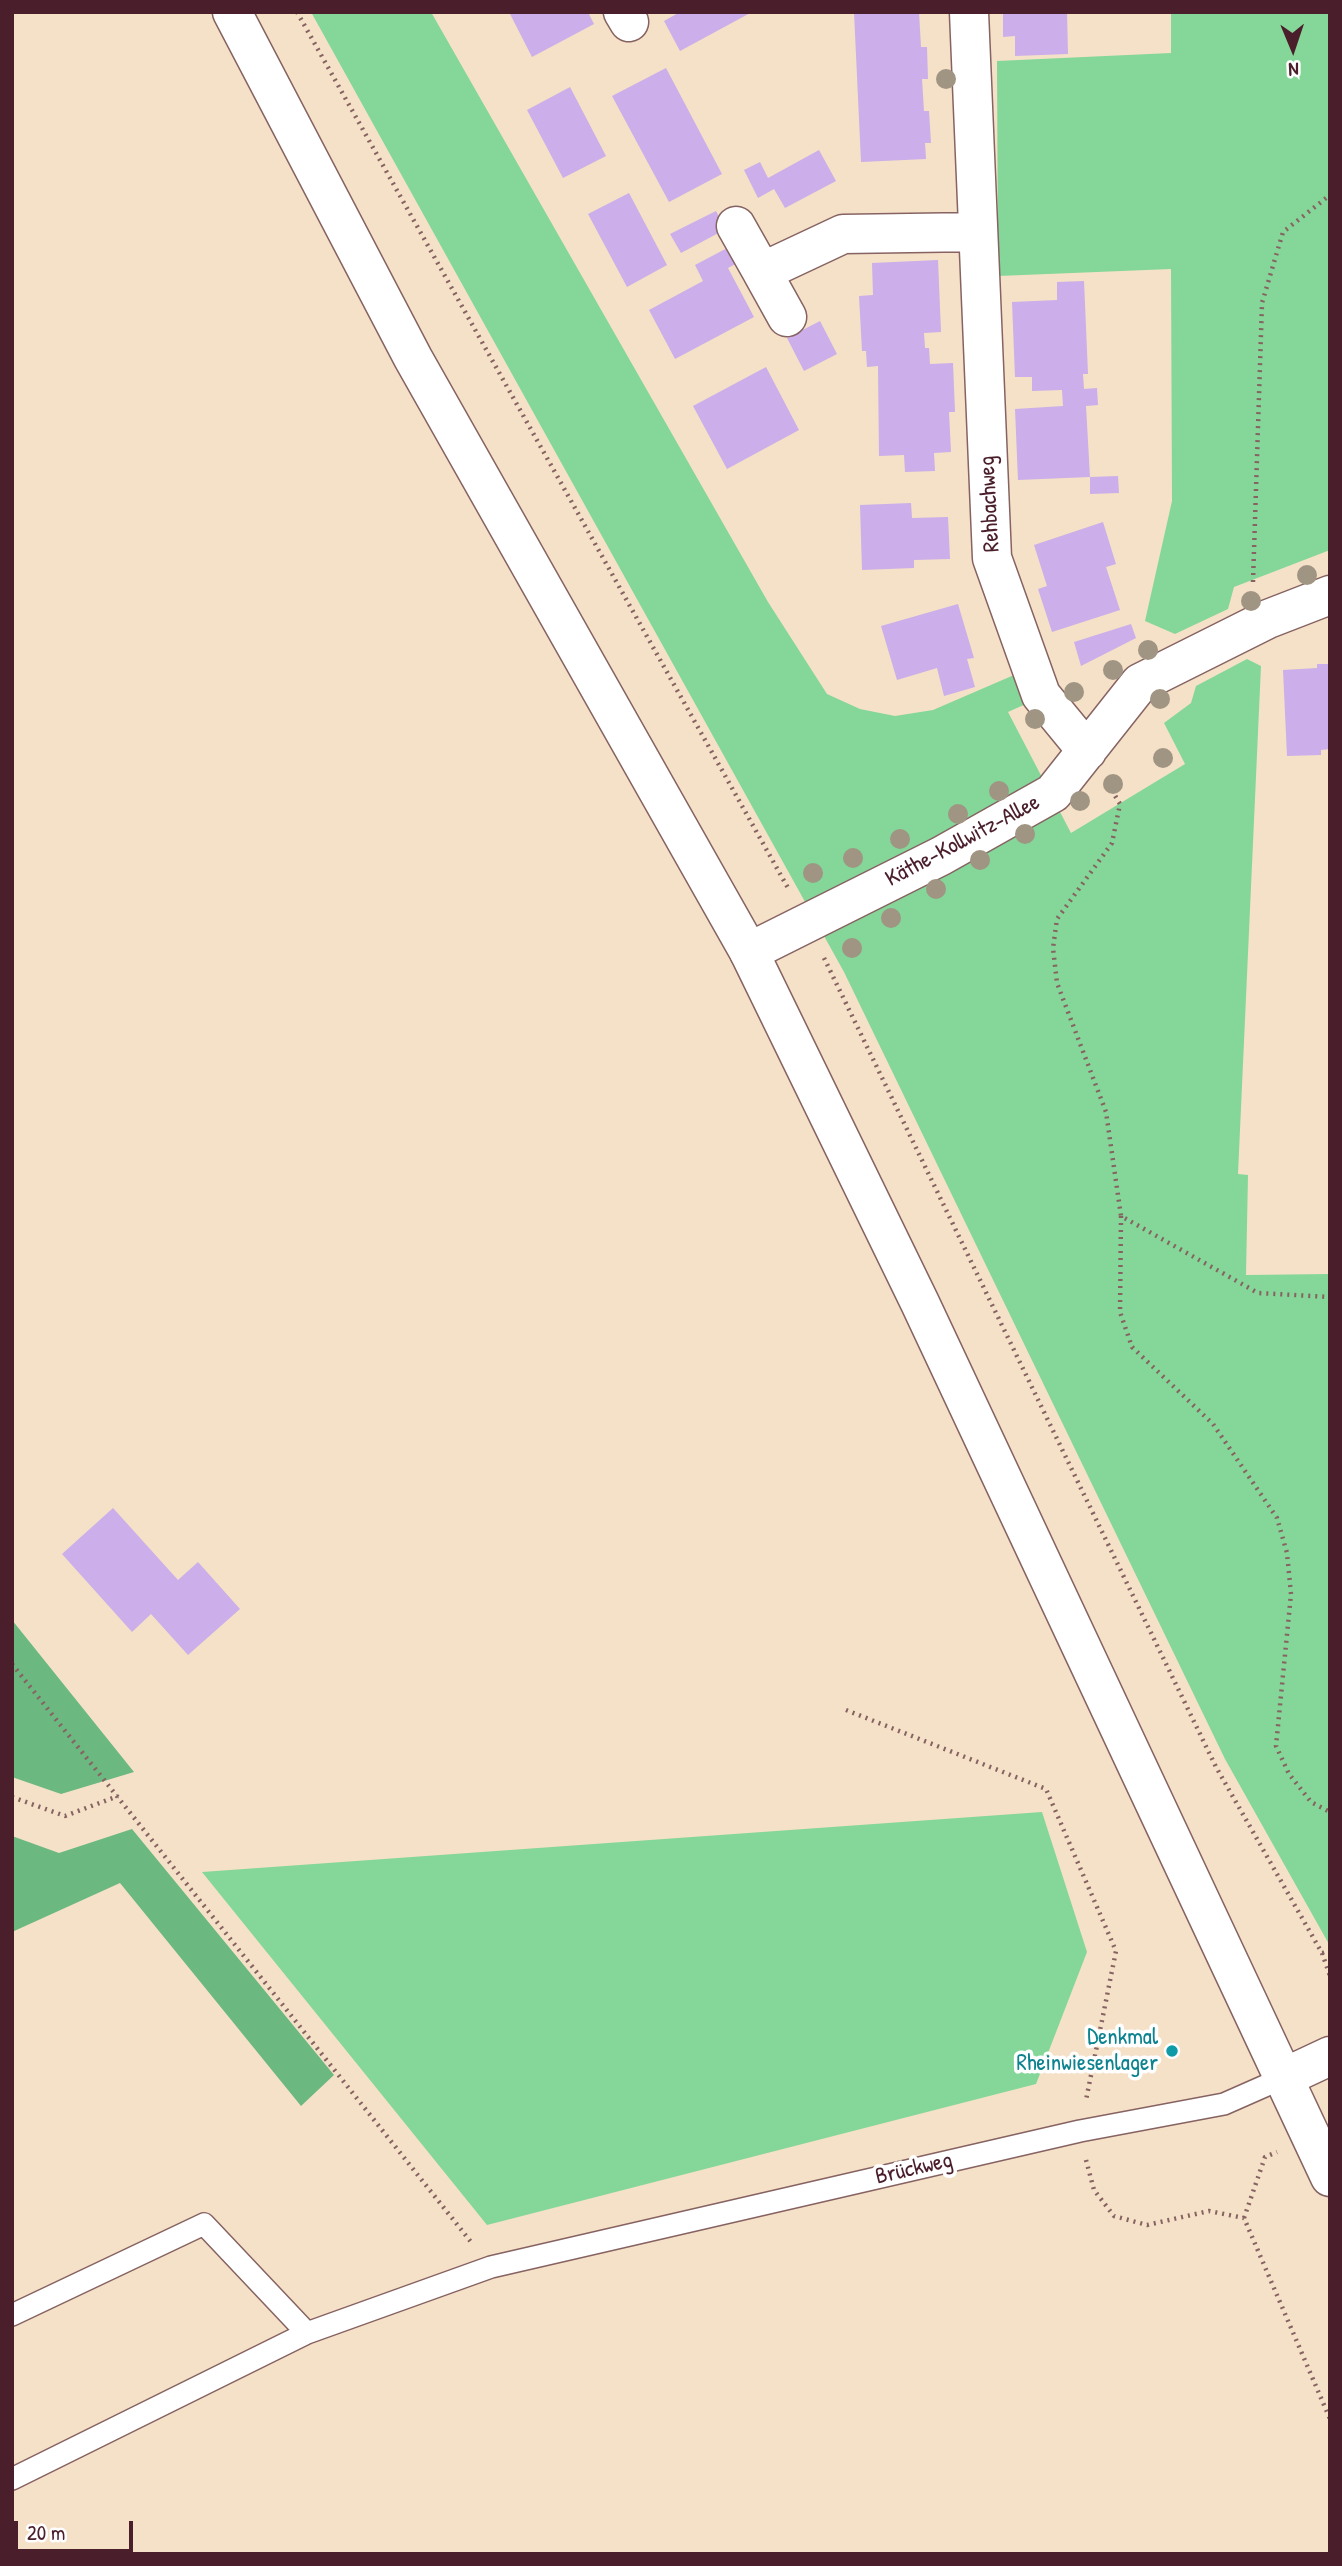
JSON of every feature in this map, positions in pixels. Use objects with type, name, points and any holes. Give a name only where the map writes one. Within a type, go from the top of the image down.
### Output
[{"type":"street","points":[[232,12],[413,358],[749,953],[920,1303],[1330,2177]]},
{"type":"street","name":"Rehbachweg","points":[[969,12],[992,558],[1041,695],[1087,751]]},
{"type":"street","points":[[736,226],[787,317]]},
{"type":"street","points":[[762,272],[843,234],[977,232]]},
{"type":"street","name":"Käthe-Kollwitz-Allee","points":[[749,953],[941,856],[1053,793],[1140,684],[1268,619],[1330,594]]},
{"type":"street","name":"Brückweg","points":[[1283,2078],[1330,2056]]},
{"type":"lane","name":"Brückweg","points":[[12,2479],[307,2333],[491,2267],[1080,2131],[1224,2104],[1283,2078]]},
{"type":"lane","points":[[12,2315],[204,2224],[307,2333]]},
{"type":"path","points":[[297,12],[807,922],[1216,1767],[1322,1953],[1330,1976]]},
{"type":"path","points":[[1268,619],[1252,578],[1262,303],[1283,232],[1330,195]]},
{"type":"path","points":[[1087,751],[1120,804],[1112,843],[1057,919],[1053,948],[1057,983],[1106,1112],[1121,1216],[1120,1312],[1132,1347],[1213,1424],[1277,1518],[1287,1553],[1291,1594],[1276,1746],[1289,1773],[1311,1802],[1330,1812]]},
{"type":"path","points":[[1121,1216],[1258,1293],[1330,1297]]},
{"type":"path","points":[[12,1664],[491,2267]]},
{"type":"path","points":[[846,1710],[1046,1788],[1116,1951],[1080,2131],[1094,2190],[1114,2216],[1147,2225],[1209,2211],[1244,2218]]},
{"type":"path","points":[[12,1797],[65,1816],[118,1796]]},
{"type":"path","points":[[1322,1953],[1330,1952]]},
{"type":"path","points":[[1311,2137],[1265,2157],[1244,2218],[1330,2418]]},
{"type":"green space","points":[[311,12],[431,12],[768,602],[827,694],[860,709],[895,716],[933,710],[1014,675],[1028,703],[1008,712],[1071,833],[1185,764],[1164,723],[1191,703],[1196,686],[1247,659],[1261,666],[1238,1174],[1248,1175],[1246,1275],[1330,1274],[1330,1946],[1225,1759],[844,972]]},
{"type":"green space","points":[[1171,12],[1330,12],[1330,550],[1234,587],[1228,609],[1175,634],[1145,621],[1172,501],[1171,269],[998,276],[997,61],[1171,53]]},
{"type":"green space","points":[[12,1620],[134,1772],[61,1794],[12,1777]]},
{"type":"green space","points":[[1042,1812],[1087,1952],[1036,2084],[487,2225],[202,1872]]},
{"type":"green space","points":[[132,1829],[334,2075],[301,2106],[120,1883],[12,1932],[12,1836],[59,1853]]},
{"type":"building","points":[[509,12],[588,12],[594,24],[532,57]]},
{"type":"building","points":[[680,12],[752,12],[680,51],[664,21]]},
{"type":"building","points":[[854,12],[919,12],[921,47],[927,47],[928,79],[922,79],[924,111],[929,111],[931,143],[925,143],[926,159],[861,162]]},
{"type":"building","points":[[1003,12],[1067,12],[1068,54],[1015,56],[1015,36],[1003,37]]},
{"type":"building","points":[[666,68],[722,174],[669,202],[612,96]]},
{"type":"building","points":[[570,87],[606,156],[563,178],[527,110]]},
{"type":"building","points":[[819,150],[836,181],[785,208],[774,189],[758,198],[744,170],[760,162],[768,178]]},
{"type":"building","points":[[629,193],[667,265],[627,287],[588,214]]},
{"type":"building","points":[[716,211],[726,229],[681,253],[670,234]]},
{"type":"building","points":[[731,246],[739,262],[728,268],[754,317],[675,359],[649,310],[703,281],[695,265]]},
{"type":"building","points":[[938,260],[941,332],[924,333],[925,348],[929,348],[930,364],[953,363],[955,412],[949,412],[951,452],[934,453],[935,471],[905,472],[904,455],[879,456],[878,366],[867,367],[866,351],[862,351],[859,296],[873,295],[872,263]]},
{"type":"building","points":[[1084,281],[1088,374],[1083,374],[1084,389],[1097,388],[1098,405],[1086,406],[1090,477],[1018,480],[1015,409],[1063,406],[1062,390],[1032,391],[1032,377],[1015,377],[1012,302],[1057,300],[1057,282]]},
{"type":"building","points":[[820,321],[837,354],[804,371],[787,338]]},
{"type":"building","points":[[766,367],[799,430],[727,469],[693,406]]},
{"type":"building","points":[[1118,476],[1119,493],[1090,494],[1090,477]]},
{"type":"building","points":[[911,503],[912,518],[948,517],[950,559],[914,560],[914,568],[862,570],[860,505]]},
{"type":"building","points":[[1103,522],[1116,564],[1106,567],[1120,610],[1052,632],[1038,589],[1047,586],[1034,545]]},
{"type":"building","points":[[958,604],[974,658],[967,659],[975,687],[944,696],[937,668],[897,680],[881,626]]},
{"type":"building","points":[[1131,624],[1136,638],[1081,666],[1074,642]]},
{"type":"building","points":[[1317,664],[1330,664],[1330,749],[1321,750],[1321,755],[1287,756],[1283,670],[1317,668]]},
{"type":"building","points":[[113,1508],[178,1580],[198,1562],[240,1609],[188,1655],[151,1614],[132,1632],[62,1554]]},
{"type":"place","name":"Denkmal Rheinwiesenlager","points":[[1172,2051]]}]
